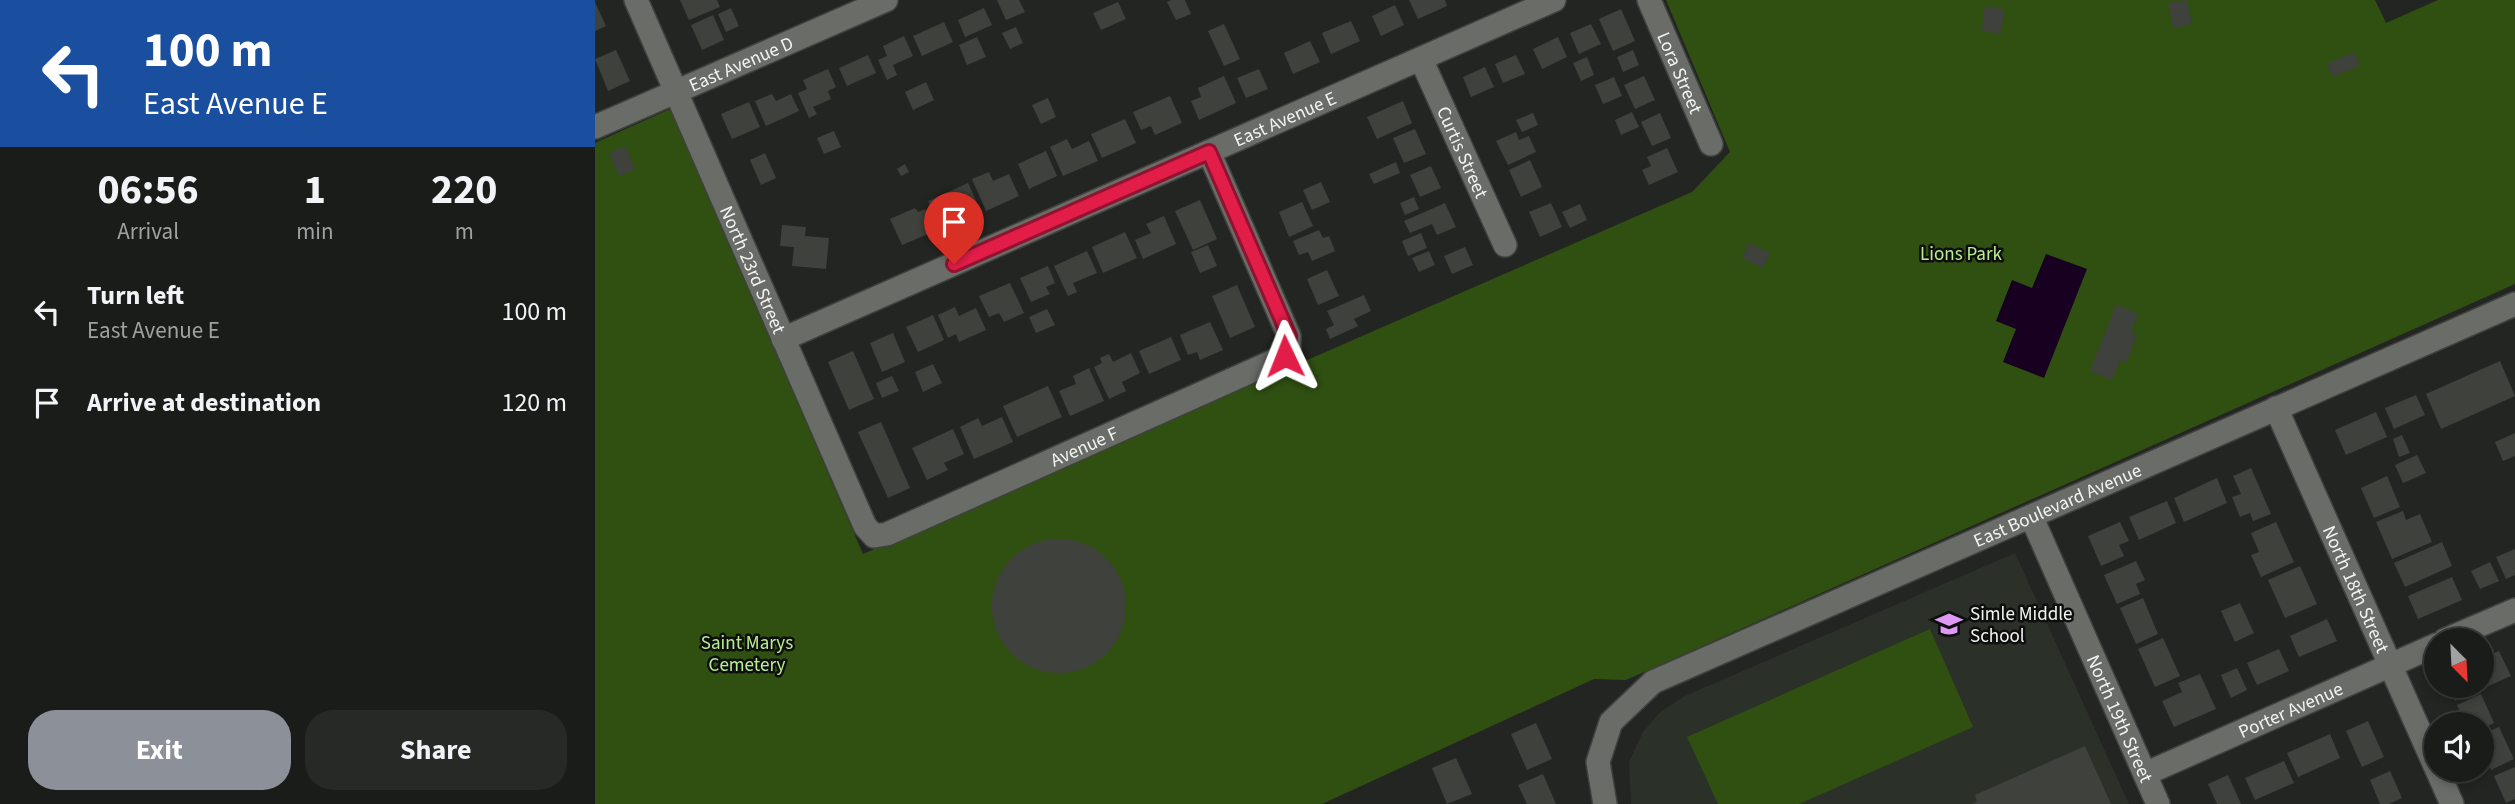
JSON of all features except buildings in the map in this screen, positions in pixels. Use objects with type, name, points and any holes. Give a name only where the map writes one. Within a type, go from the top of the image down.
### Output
[{"type":"street","name":"North 23rd Street","points":[[636,0],[865,526],[874,536]]},
{"type":"street","name":"East Avenue D","points":[[595,127],[887,0]]},
{"type":"street","name":"East Avenue E","points":[[783,339],[1554,0]]},
{"type":"street","name":"Lora Street","points":[[1649,0],[1711,144]]},
{"type":"street","name":"Curtis Street","points":[[1421,59],[1505,245]]},
{"type":"street","name":"Avenue F","points":[[874,536],[887,534],[1279,360],[1289,351],[1289,336],[1209,152]]},
{"type":"street","name":"East Boulevard Avenue","points":[[1605,804],[1598,761],[1611,722],[1653,682],[2515,304]]},
{"type":"street","name":"North 18th Street","points":[[2276,408],[2424,740]]},
{"type":"street","name":"North 19th Street","points":[[2032,518],[2158,804]]},
{"type":"street","points":[[2473,628],[2515,610]]},
{"type":"street","name":"Porter Avenue","points":[[2145,774],[2424,650]]},
{"type":"street","name":"North 18th Street","points":[[2443,782],[2452,804]]},
{"type":"shaded area","points":[[2046,254],[2087,269],[2044,378],[2003,362],[2016,329],[1996,321],[2012,280],[2032,288]]},
{"type":"shaded area","name":"Simle Middle School","points":[[2015,553],[2129,804],[1631,804],[1629,762],[1643,732],[1660,712],[1685,696]]},
{"type":"green space","name":"Lions Park","points":[[1666,0],[2375,0],[2386,23],[2438,0],[2515,0],[2515,284],[1626,680],[1594,679],[1322,804],[595,804],[595,143],[670,109],[863,554],[1692,192],[1730,152]]},
{"type":"green space","points":[[1930,629],[1973,727],[1799,804],[1718,804],[1687,737]]},
{"type":"place","name":"Simle Middle School","points":[[1949,624]]},
{"type":"route","points":[[954,264],[1209,152],[1289,336],[1291,343],[1285,356]]},
{"type":"park label","name":"Saint Marys Cemetery","points":[[747,653]]}]
